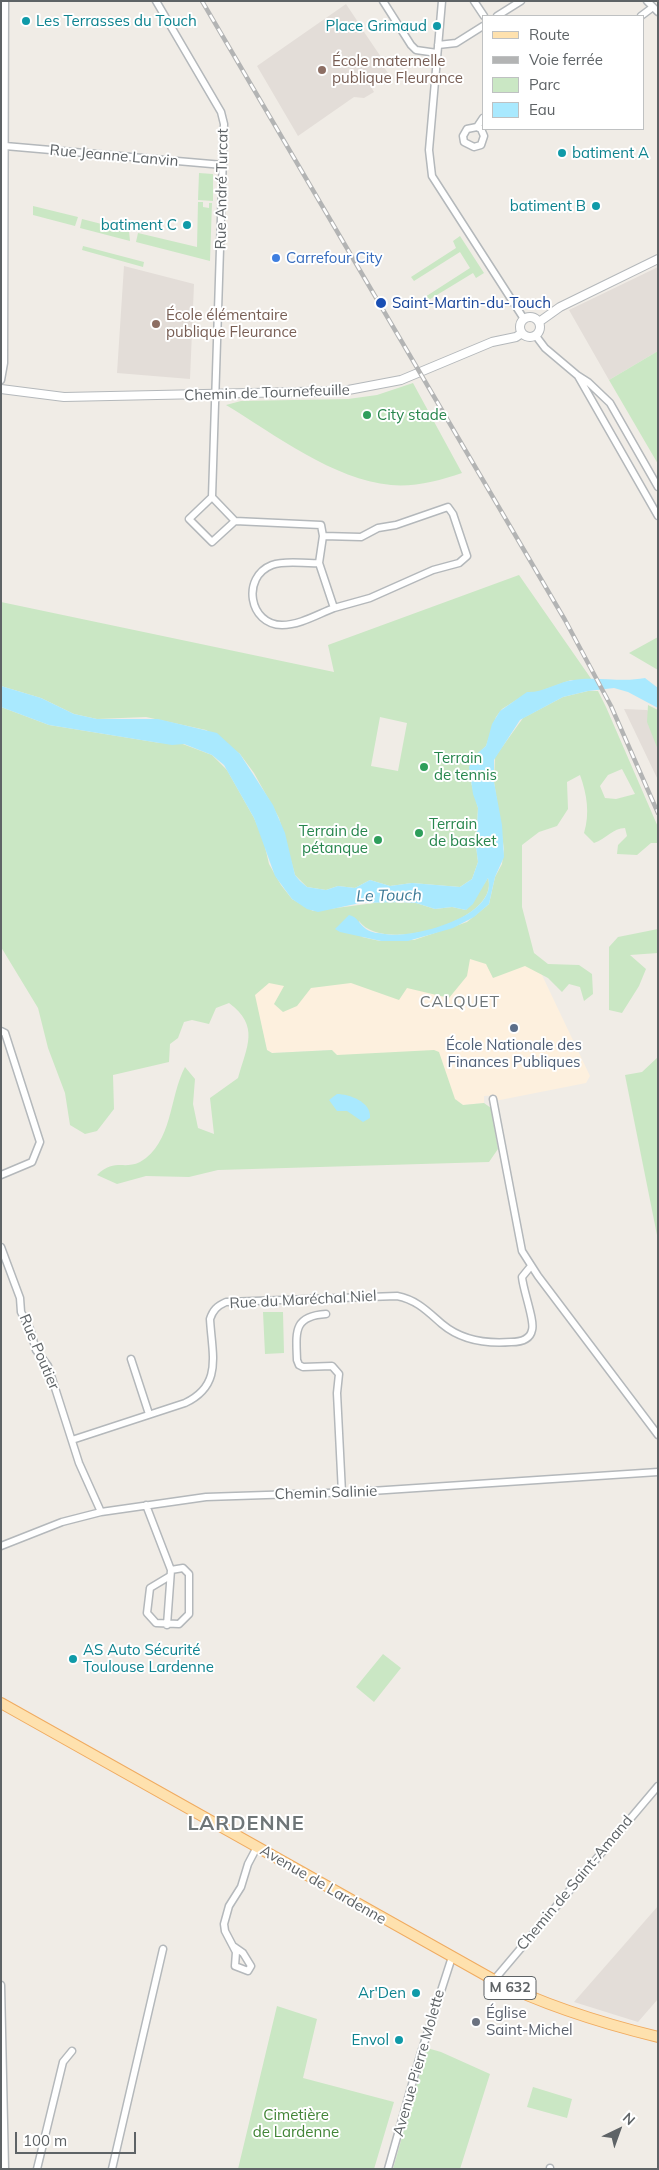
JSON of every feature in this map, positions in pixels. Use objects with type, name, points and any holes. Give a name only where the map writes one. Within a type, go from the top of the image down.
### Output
[{"type":"main road","name":"Avenue de Lardenne","points":[[1,1703],[494,1980],[520,1993],[572,2012],[658,2037]]},
{"type":"street","points":[[1,380],[4,363],[5,1]]},
{"type":"street","name":"Rue André Turcat","points":[[156,1],[221,112],[224,124],[217,394],[212,497]]},
{"type":"street","points":[[383,1],[411,46],[416,50],[437,53]]},
{"type":"street","points":[[442,1],[429,150],[432,176],[524,319]]},
{"type":"street","points":[[474,1],[483,15]]},
{"type":"street","points":[[499,15],[521,1]]},
{"type":"street","points":[[643,15],[655,10],[647,1]]},
{"type":"street","points":[[438,45],[456,43],[482,27]]},
{"type":"street","points":[[476,126],[482,119]]},
{"type":"street","name":"Rue Jeanne Lanvin","points":[[5,146],[223,165]]},
{"type":"street","points":[[539,322],[560,307],[658,259]]},
{"type":"street","points":[[524,319],[532,318],[539,322]]},
{"type":"street","points":[[524,319],[520,326],[522,333],[528,337],[536,336],[540,330],[539,322]]},
{"type":"street","name":"Chemin de Tournefeuille","points":[[1,389],[64,397],[343,391],[402,380],[492,342],[516,337],[522,333]]},
{"type":"street","points":[[536,336],[545,348],[577,376],[588,382],[610,403],[658,487]]},
{"type":"street","points":[[577,376],[658,516]]},
{"type":"street","points":[[635,476],[648,470]]},
{"type":"street","points":[[235,521],[212,542],[189,520],[212,497],[235,521],[318,524],[323,528],[319,563],[334,608]]},
{"type":"street","points":[[319,563],[279,563],[265,569],[253,586],[254,604],[263,618],[284,625],[299,622],[334,608],[370,598],[433,570],[459,563],[466,556],[453,514],[448,507],[396,525],[378,528],[361,537],[323,536]]},
{"type":"street","points":[[1,1031],[5,1033],[40,1142],[32,1162],[1,1175]]},
{"type":"street","points":[[493,1099],[522,1251],[531,1266],[658,1435]]},
{"type":"street","name":"Rue Poutier","points":[[1,1247],[20,1298],[21,1312],[30,1329],[36,1350],[48,1366],[72,1440],[101,1512]]},
{"type":"street","name":"Rue du Maréchal Niel","points":[[72,1440],[199,1396],[208,1384],[212,1372],[210,1319],[212,1313],[219,1305],[226,1302],[397,1296],[423,1306],[443,1325],[465,1337],[484,1342],[516,1342],[528,1338],[533,1327],[522,1277],[531,1266]]},
{"type":"street","points":[[326,1314],[312,1315],[304,1319],[297,1328],[297,1360],[298,1365],[304,1367],[332,1366],[339,1374],[337,1393],[342,1493]]},
{"type":"street","points":[[131,1359],[149,1414]]},
{"type":"street","name":"Chemin Salinie","points":[[1,1546],[62,1522],[101,1512],[206,1497],[342,1493],[658,1472]]},
{"type":"street","points":[[146,1505],[171,1573],[167,1625]]},
{"type":"street","points":[[183,1568],[189,1574],[189,1614],[179,1624],[167,1625],[156,1623],[149,1617],[147,1613],[148,1593],[152,1585],[183,1568]]},
{"type":"street","name":"Chemin de Saint-Amand","points":[[494,1980],[658,1786]]},
{"type":"street","points":[[233,1946],[225,1931],[224,1924],[229,1906],[244,1880],[248,1864],[257,1847]]},
{"type":"street","points":[[112,2169],[163,1949]]},
{"type":"street","name":"Avenue Pierre Molette","points":[[388,2169],[420,2056],[452,1957]]},
{"type":"street","points":[[1,1985],[5,2169]]},
{"type":"street","points":[[37,2169],[63,2062],[72,2051]]},
{"type":"shaded area","name":"École maternelle publique Fleurance","points":[[346,4],[358,22],[353,26],[355,29],[360,26],[381,57],[376,61],[378,65],[381,63],[388,73],[370,85],[374,92],[364,98],[354,97],[298,136],[257,66]]},
{"type":"shaded area","name":"École élémentaire publique Fleurance","points":[[124,266],[194,284],[190,379],[117,373]]},
{"type":"shaded area","points":[[658,267],[658,351],[609,380],[569,310]]},
{"type":"shaded area","points":[[624,709],[647,710],[658,717],[658,780]]},
{"type":"shaded area","points":[[511,910],[590,1076],[586,1083],[500,1100],[498,1100],[496,1095],[484,1096],[484,1103],[463,1105],[453,1098],[450,1090],[337,1055],[331,1050],[272,1053],[267,1050],[252,986]]},
{"type":"shaded area","points":[[658,1906],[658,1999],[638,2022],[574,2002]]},
{"type":"green space","points":[[199,173],[213,174],[213,201],[198,200]]},
{"type":"green space","points":[[198,202],[203,202],[203,207],[209,208],[209,203],[212,203],[210,261],[136,242],[138,233],[197,247]]},
{"type":"green space","points":[[33,206],[78,217],[75,226],[33,215]]},
{"type":"green space","points":[[82,219],[129,231],[130,241],[80,228]]},
{"type":"green space","points":[[460,236],[484,273],[476,278],[473,273],[427,301],[425,297],[470,268],[460,252],[414,281],[411,277],[456,248],[453,241]]},
{"type":"green space","points":[[83,246],[144,262],[143,267],[82,250]]},
{"type":"green space","points":[[658,351],[658,464],[609,380]]},
{"type":"green space","points":[[413,383],[462,473],[436,481],[409,485],[391,485],[370,481],[326,465],[305,454],[226,405],[241,401],[348,399],[377,395]]},
{"type":"green space","points":[[519,575],[592,680],[571,680],[535,693],[526,694],[502,709],[496,717],[486,746],[471,760],[469,775],[478,808],[476,846],[478,862],[472,879],[460,887],[412,883],[390,886],[370,880],[355,888],[338,886],[326,890],[307,887],[295,875],[279,818],[254,773],[240,754],[206,730],[146,717],[97,719],[74,714],[41,698],[1,686],[1,602],[334,672],[328,645]],"holes":[[[380,717],[407,723],[398,771],[371,766]]]},
{"type":"green space","points":[[658,637],[658,670],[629,653]]},
{"type":"green space","points":[[588,691],[598,691],[658,827],[658,843],[651,843],[637,855],[617,854],[618,845],[627,836],[625,828],[621,828],[594,843],[584,833],[587,819],[587,804],[580,775],[567,782],[568,809],[557,826],[539,832],[522,845],[522,907],[534,953],[548,964],[579,965],[592,974],[593,994],[584,1001],[580,987],[569,984],[562,992],[548,978],[525,966],[493,978],[486,964],[470,959],[467,976],[449,998],[407,988],[399,1000],[351,983],[311,988],[297,1006],[283,1012],[274,1004],[284,986],[269,983],[255,995],[267,1050],[272,1053],[332,1050],[337,1055],[434,1050],[439,1052],[455,1099],[463,1105],[484,1103],[491,1108],[498,1149],[489,1162],[218,1170],[189,1177],[146,1176],[117,1184],[97,1175],[109,1167],[140,1162],[151,1154],[165,1132],[185,1067],[195,1079],[193,1104],[198,1128],[214,1134],[210,1098],[238,1078],[247,1046],[248,1028],[239,1012],[229,1003],[216,1008],[209,1024],[192,1020],[184,1022],[178,1038],[170,1044],[169,1062],[113,1075],[114,1109],[97,1131],[85,1134],[70,1125],[65,1093],[48,1048],[38,1008],[1,947],[1,707],[49,725],[160,743],[180,743],[212,755],[227,770],[254,818],[263,838],[269,864],[281,885],[292,899],[313,911],[382,902],[416,903],[435,909],[452,907],[466,910],[488,878],[487,893],[477,907],[459,919],[437,928],[391,935],[372,931],[359,921],[362,937],[380,941],[414,940],[467,922],[489,904],[495,877],[502,864],[504,849],[494,782],[495,757],[523,718],[563,697]],"holes":[[[622,769],[635,794],[616,799],[605,798],[600,786],[608,775]]]},
{"type":"green space","points":[[648,705],[658,710],[658,750],[647,722]]},
{"type":"green space","points":[[658,929],[658,953],[630,955],[646,969],[639,986],[622,1013],[609,1010],[609,947],[618,937]]},
{"type":"green space","points":[[658,1057],[658,1240],[625,1075],[642,1072]]},
{"type":"green space","points":[[263,1312],[283,1312],[284,1353],[265,1354]]},
{"type":"green space","points":[[383,1654],[401,1668],[374,1702],[356,1687]]},
{"type":"green space","name":"Cimetière de Lardenne","points":[[277,2006],[317,2019],[303,2078],[394,2102],[374,2169],[238,2169]]},
{"type":"green space","points":[[427,2048],[441,2052],[490,2074],[460,2169],[393,2169]]},
{"type":"green space","points":[[533,2087],[572,2099],[567,2118],[527,2107]]},
{"type":"water","name":"Le Touch","points":[[645,678],[658,688],[658,708],[628,692],[614,688],[588,691],[563,697],[520,720],[494,760],[494,782],[502,825],[504,857],[495,877],[489,904],[474,917],[453,928],[408,941],[381,941],[340,932],[335,929],[349,915],[366,929],[375,933],[397,935],[432,929],[467,914],[480,904],[488,892],[488,878],[473,904],[466,910],[452,907],[435,909],[416,903],[402,902],[360,903],[318,912],[307,909],[292,899],[275,876],[254,818],[224,765],[212,755],[184,744],[172,745],[49,725],[1,707],[1,686],[41,698],[74,714],[97,719],[158,719],[217,733],[240,754],[273,805],[285,833],[295,875],[307,887],[326,890],[338,886],[355,888],[370,880],[390,886],[412,883],[460,887],[472,879],[478,862],[476,846],[478,808],[473,794],[469,767],[474,756],[486,746],[492,724],[500,711],[527,692],[543,690],[568,681],[577,679],[626,680]]},
{"type":"water","points":[[337,1094],[353,1097],[364,1103],[370,1112],[370,1118],[363,1122],[347,1111],[337,1111],[329,1100]]},
{"type":"railway","points":[[202,1],[565,620],[611,706],[658,813]]},
{"type":"place","name":"Les Terrasses du Touch","points":[[26,21]]},
{"type":"place","name":"Place Grimaud","points":[[437,26]]},
{"type":"place","name":"École maternelle publique Fleurance","points":[[322,70]]},
{"type":"place","name":"batiment A","points":[[562,153]]},
{"type":"place","name":"batiment B","points":[[596,206]]},
{"type":"place","name":"batiment C","points":[[187,225]]},
{"type":"place","name":"Carrefour City","points":[[276,258]]},
{"type":"place","name":"Saint-Martin-du-Touch","points":[[381,303]]},
{"type":"place","name":"École élémentaire publique Fleurance","points":[[156,324]]},
{"type":"place","name":"City stade","points":[[367,415]]},
{"type":"place","name":"Terrain de tennis","points":[[424,767]]},
{"type":"place","name":"Terrain de basket","points":[[419,833]]},
{"type":"place","name":"Terrain de pétanque","points":[[378,840]]},
{"type":"place","name":"École Nationale des Finances Publiques","points":[[514,1028]]},
{"type":"place","name":"AS Auto Sécurité Toulouse Lardenne","points":[[73,1659]]},
{"type":"place","name":"Ar'Den","points":[[416,1993]]},
{"type":"place","name":"Église Saint-Michel","points":[[476,2022]]},
{"type":"place","name":"Envol","points":[[399,2040]]},
{"type":"district","name":"CALQUET","points":[[460,1002]]},
{"type":"district","name":"LARDENNE","points":[[246,1824]]}]
